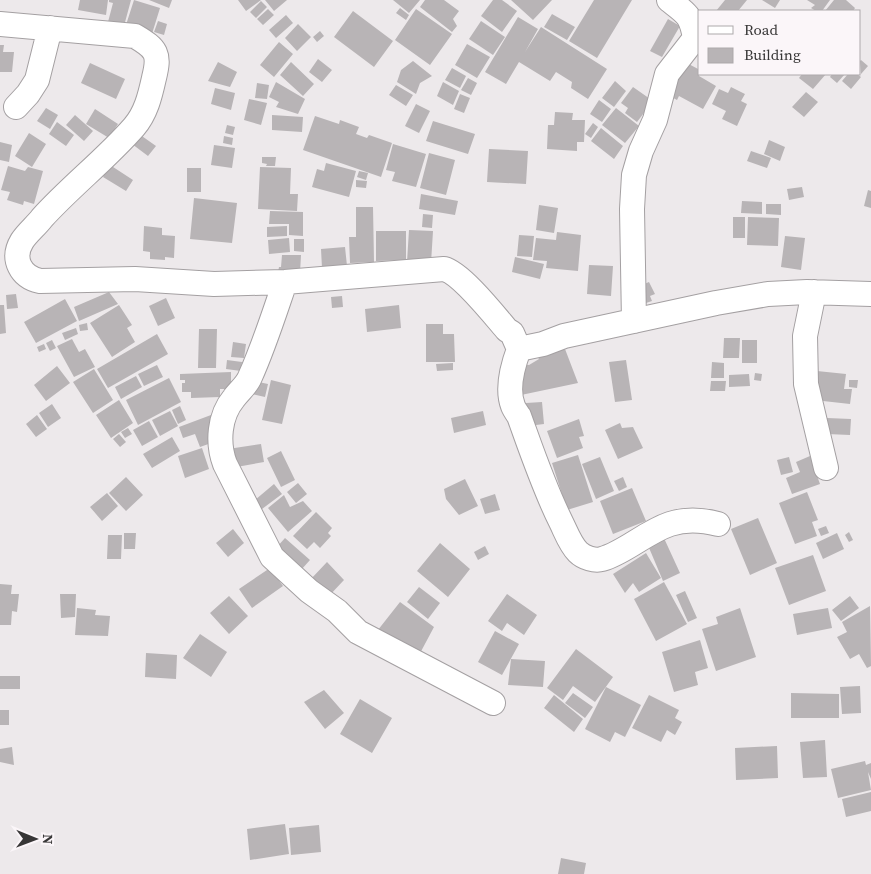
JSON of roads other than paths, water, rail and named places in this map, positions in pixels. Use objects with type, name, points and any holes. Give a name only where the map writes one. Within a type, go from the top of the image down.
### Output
[{"type":"street","points":[[634,321],[632,209],[634,175],[641,151],[655,120],[667,74],[695,38],[693,23],[686,13],[669,0]]},
{"type":"street","points":[[0,24],[135,36],[149,44],[155,51],[157,64],[150,96],[145,109],[134,126],[61,198],[22,241],[17,262],[22,271],[31,279],[40,281],[135,279],[214,284],[285,282],[428,270],[450,270],[512,333],[519,349],[514,362],[510,385],[512,405],[519,416],[552,503],[578,552],[586,558],[602,559],[653,531],[672,523],[694,520],[718,524]]},
{"type":"street","points":[[16,107],[37,80],[50,28]]},
{"type":"street","points":[[285,282],[249,380],[232,399],[225,412],[220,438],[220,451],[225,464],[272,557],[308,591],[337,611],[358,632],[493,703]]},
{"type":"street","points":[[814,292],[805,336],[806,384],[826,468]]},
{"type":"street","points":[[519,349],[542,344],[564,336],[716,303],[768,294],[814,292],[871,294]]}]
